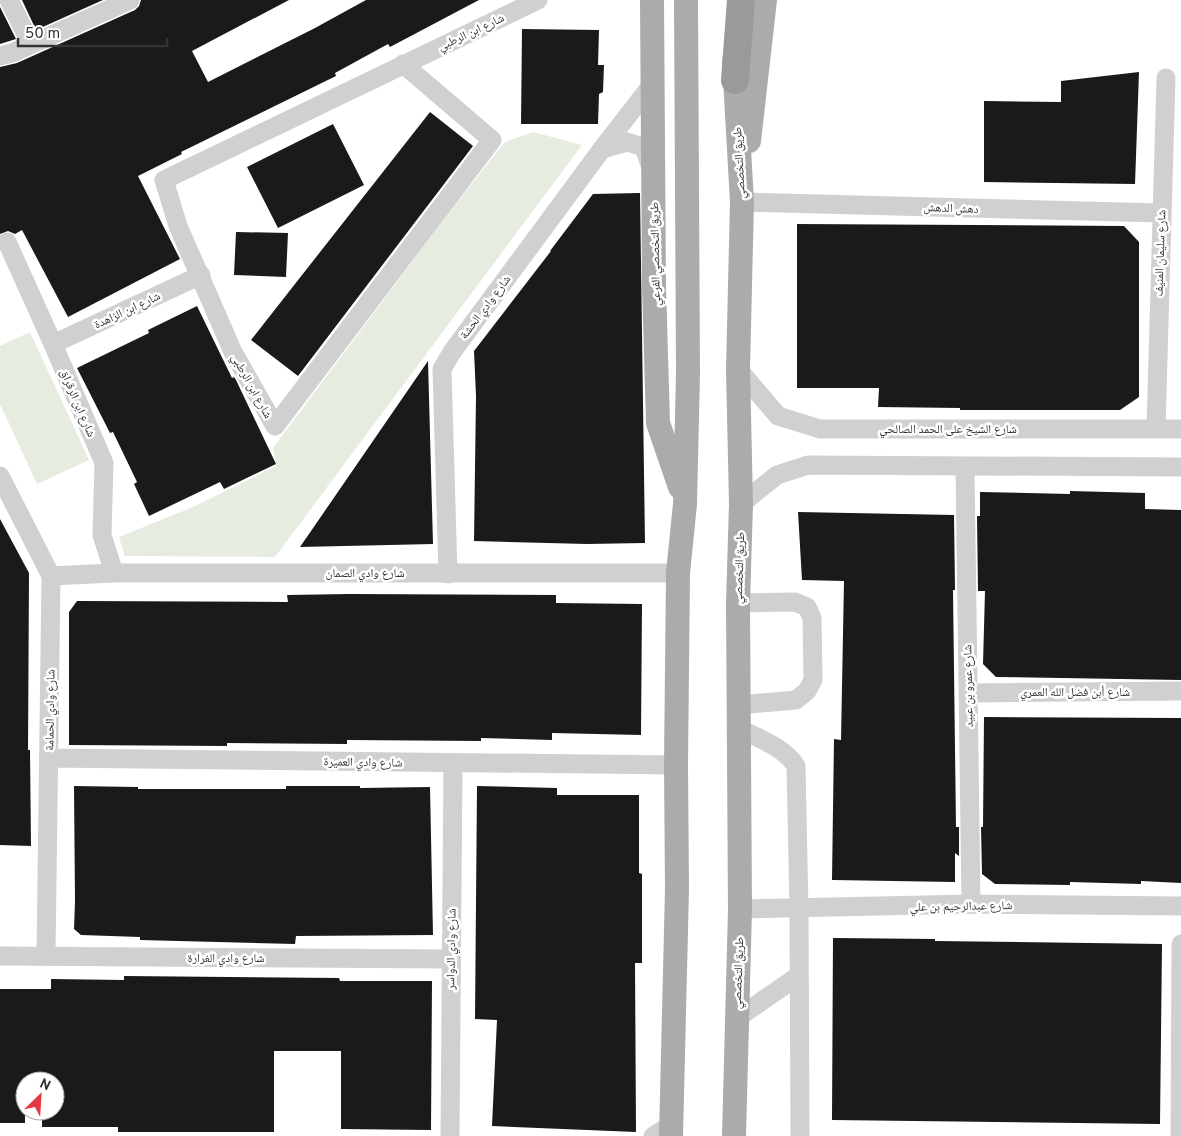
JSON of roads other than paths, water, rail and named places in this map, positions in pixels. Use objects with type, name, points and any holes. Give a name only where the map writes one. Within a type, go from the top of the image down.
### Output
[{"type":"highway","points":[[735,80],[741,0]]},
{"type":"main road","name":"طريق التخصصي الفرعي","points":[[652,0],[654,286],[658,423],[685,504]]},
{"type":"main road","points":[[665,1132],[677,889],[678,573],[685,504],[688,373],[686,0]]},
{"type":"main road","name":"طريق التخصصي","points":[[730,0],[742,202],[738,369],[741,504],[738,604],[740,909],[734,1136]]},
{"type":"main road","points":[[742,202],[765,0]]},
{"type":"street","points":[[9,0],[31,44]]},
{"type":"street","points":[[0,56],[12,53],[130,0]]},
{"type":"street","name":"شارع ابن الرطبي","points":[[403,64],[492,140],[275,426],[233,352],[178,226],[164,180],[403,64],[538,0]]},
{"type":"street","name":"شارع سليمان المنيف","points":[[1156,428],[1166,78]]},
{"type":"street","name":"شارع وادي الحشة","points":[[448,574],[442,369],[452,352],[653,83]]},
{"type":"street","points":[[602,149],[627,142],[644,147],[654,178]]},
{"type":"street","name":"دهش الدهش","points":[[742,202],[1161,213]]},
{"type":"street","name":"شارع ابن الرقراق","points":[[7,242],[104,463],[102,536],[114,573]]},
{"type":"street","name":"شارع ابن الزاهدة","points":[[53,344],[201,275]]},
{"type":"street","name":"شارع الشيخ على الحمد الصالحي","points":[[738,369],[778,416],[820,429],[1181,429]]},
{"type":"street","points":[[741,504],[777,475],[808,465],[1181,467]]},
{"type":"street","name":"شارع عمرو بن عبيد","points":[[965,467],[971,904]]},
{"type":"street","name":"شارع وادي الحمامة","points":[[0,476],[51,576],[46,956]]},
{"type":"street","name":"شارع وادي الصمان","points":[[51,576],[114,573],[678,573]]},
{"type":"street","points":[[738,604],[795,602],[807,607],[812,618],[813,680],[807,691],[796,700],[738,717]]},
{"type":"street","name":"شارع أبن فضل الله العمري","points":[[968,693],[1181,691]]},
{"type":"street","points":[[738,717],[791,758],[796,766],[800,1136]]},
{"type":"street","name":"شارع وادي العميرة","points":[[50,758],[676,765]]},
{"type":"street","name":"شارع وادي الدواسر","points":[[450,1136],[453,763]]},
{"type":"street","name":"شارع عبدالرحيم بن علي","points":[[740,909],[971,904],[1181,906]]},
{"type":"street","points":[[1180,1136],[1181,944]]},
{"type":"street","name":"شارع وادي الغرارة","points":[[0,956],[451,959]]},
{"type":"street","points":[[736,1019],[798,976]]}]
